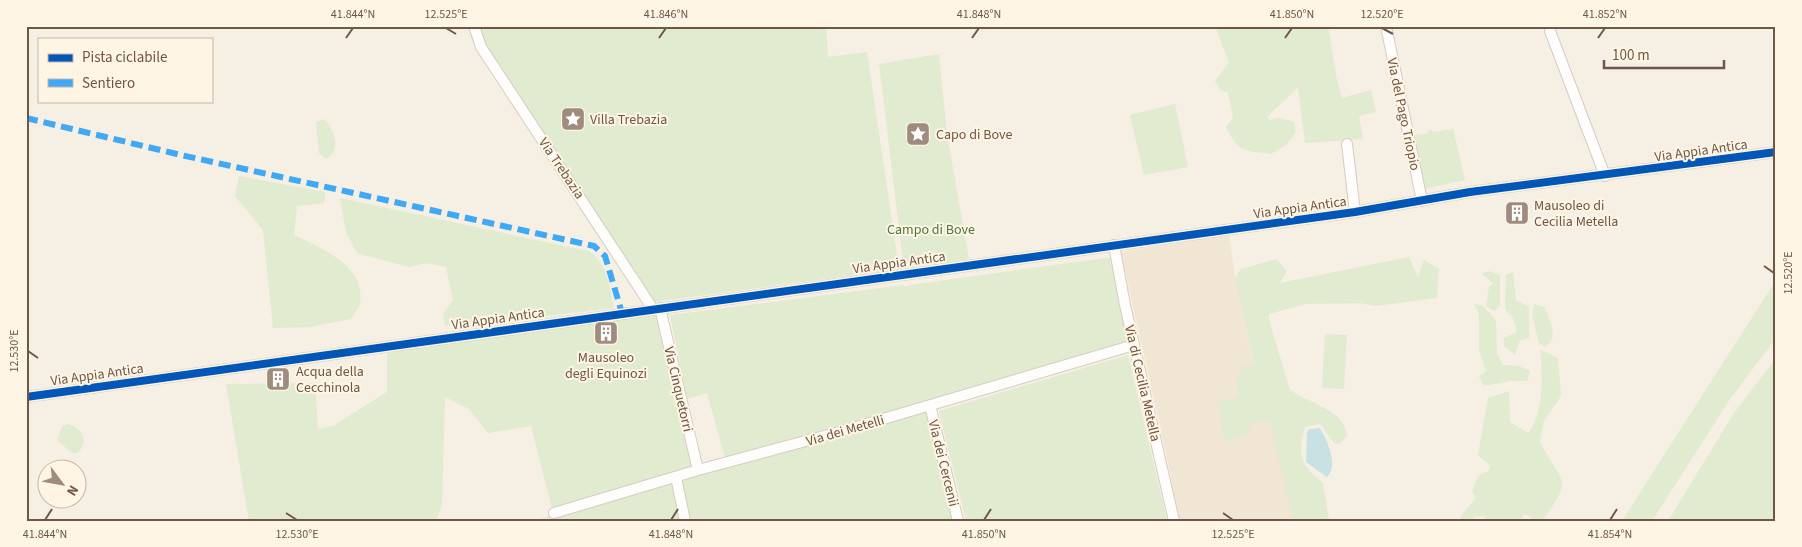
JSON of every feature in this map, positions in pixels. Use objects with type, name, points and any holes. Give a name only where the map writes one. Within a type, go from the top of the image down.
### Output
[{"type":"street","name":"Via Trebazia","points":[[474,26],[481,47],[657,308]]},
{"type":"street","name":"Via del Pago Triopio","points":[[1386,26],[1422,201]]},
{"type":"street","points":[[1550,31],[1606,176]]},
{"type":"street","points":[[1347,144],[1354,212]]},
{"type":"street","name":"Via Appia Antica","points":[[26,397],[1354,212],[1470,192],[1606,176],[1776,152]]},
{"type":"street","name":"Via di Cecilia Metella","points":[[1114,246],[1119,277],[1174,521]]},
{"type":"street","name":"Via Cinquetorri","points":[[657,308],[698,470]]},
{"type":"street","name":"Via dei Metelli","points":[[554,513],[1134,344]]},
{"type":"street","name":"Via dei Cercenii","points":[[930,405],[958,521]]},
{"type":"street","points":[[676,477],[685,521]]},
{"type":"shaded area","points":[[1229,235],[1235,278],[1257,380],[1279,453],[1294,521],[1179,521],[1167,457],[1121,252]]},
{"type":"green space","points":[[478,26],[826,26],[828,57],[867,52],[899,269],[654,302],[484,45]]},
{"type":"green space","points":[[1215,26],[1328,26],[1337,81],[1342,98],[1371,90],[1376,112],[1359,116],[1363,139],[1305,143],[1298,87],[1267,117],[1270,120],[1279,118],[1294,122],[1296,132],[1286,145],[1271,154],[1248,151],[1239,146],[1226,127],[1233,118],[1228,92],[1221,91],[1215,81],[1229,62]]},
{"type":"green space","name":"Campo di Bove","points":[[939,54],[947,135],[969,259],[904,268],[879,64]]},
{"type":"green space","points":[[1175,104],[1188,167],[1144,175],[1130,115]]},
{"type":"green space","points":[[324,119],[331,128],[335,140],[334,151],[325,159],[319,153],[316,122]]},
{"type":"green space","points":[[1453,129],[1465,180],[1423,189],[1413,135],[1428,134],[1427,131],[1432,130],[1433,132]]},
{"type":"green space","points":[[239,176],[325,192],[324,203],[297,206],[294,235],[328,252],[349,268],[356,278],[360,290],[360,303],[351,319],[310,327],[273,328],[263,230],[235,196]]},
{"type":"green space","points":[[340,198],[588,251],[600,261],[604,268],[614,308],[456,327],[445,325],[443,314],[453,300],[446,267],[427,263],[409,267],[357,253],[346,232]]},
{"type":"green space","points":[[1112,257],[1131,343],[725,458],[707,393],[687,399],[670,315],[904,285],[905,287]]},
{"type":"green space","points":[[1409,257],[1418,277],[1424,260],[1439,269],[1437,298],[1375,306],[1360,303],[1305,304],[1269,314],[1269,320],[1290,390],[1333,413],[1340,419],[1347,435],[1341,443],[1335,444],[1320,424],[1305,427],[1301,445],[1302,459],[1309,470],[1323,483],[1329,521],[1294,521],[1269,419],[1248,424],[1250,433],[1225,442],[1218,401],[1237,398],[1238,382],[1234,381],[1243,367],[1254,364],[1235,278],[1241,269],[1276,259],[1287,271],[1280,283]]},
{"type":"green space","points":[[1488,271],[1500,275],[1500,306],[1494,311],[1486,306],[1489,287],[1493,283],[1482,274]]},
{"type":"green space","points":[[1513,272],[1516,300],[1529,307],[1529,338],[1520,340],[1515,355],[1504,346],[1504,338],[1517,332],[1513,318],[1505,309],[1506,275]]},
{"type":"green space","points":[[1776,280],[1776,338],[1730,399],[1652,521],[1622,521]]},
{"type":"green space","points":[[1474,304],[1483,306],[1496,320],[1497,354],[1503,365],[1519,366],[1530,371],[1527,381],[1510,381],[1484,386],[1479,377],[1486,371],[1479,350],[1479,314]]},
{"type":"green space","points":[[1534,304],[1544,307],[1552,328],[1552,339],[1545,347],[1539,343],[1532,315]]},
{"type":"green space","points":[[658,312],[694,467],[552,508],[531,426],[488,433],[469,409],[445,397],[442,504],[436,521],[249,521],[226,384],[315,383],[318,429],[333,426],[387,392],[387,354],[420,345]]},
{"type":"green space","points":[[1325,334],[1347,335],[1344,389],[1322,388]]},
{"type":"green space","points":[[1540,350],[1558,358],[1561,396],[1544,421],[1540,441],[1561,480],[1562,486],[1559,495],[1542,521],[1530,521],[1531,517],[1524,514],[1520,521],[1485,521],[1485,516],[1474,517],[1472,521],[1462,521],[1460,517],[1476,498],[1472,491],[1478,476],[1488,471],[1490,466],[1478,455],[1488,398],[1509,391],[1510,422],[1528,433],[1537,416],[1540,405],[1542,370]]},
{"type":"green space","points":[[1128,355],[1167,521],[966,521],[939,411]]},
{"type":"green space","points":[[1776,358],[1776,515],[1772,521],[1668,521],[1734,413]]},
{"type":"green space","points":[[928,412],[954,521],[534,521],[676,477]]},
{"type":"green space","points":[[69,424],[78,429],[83,436],[83,444],[78,453],[72,453],[57,440],[62,426]]},
{"type":"water","points":[[1320,428],[1326,439],[1332,460],[1332,466],[1327,477],[1306,462],[1307,433],[1309,429]]},
{"type":"marked path","points":[[26,118],[181,155],[594,246],[605,256],[622,313]]},
{"type":"cycle path","points":[[26,397],[1355,212],[1470,192],[1776,152]]},
{"type":"place","name":"Villa Trebazia","points":[[573,119]]},
{"type":"place","name":"Capo di Bove","points":[[918,134]]},
{"type":"place","name":"Mausoleo di Cecilia Metella","points":[[1517,213]]},
{"type":"place","name":"Mausoleo degli Equinozi","points":[[606,333]]},
{"type":"place","name":"Acqua della Cecchinola","points":[[278,379]]}]
